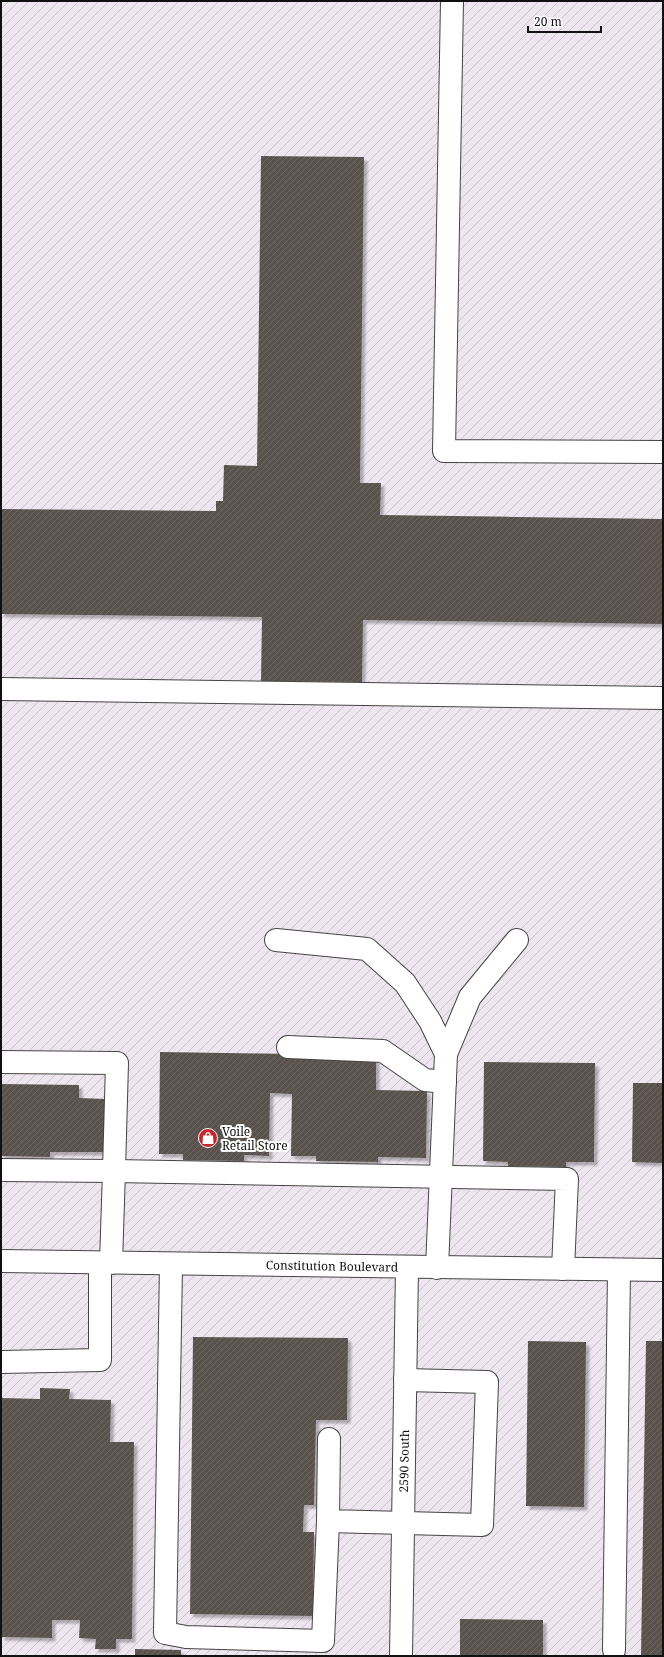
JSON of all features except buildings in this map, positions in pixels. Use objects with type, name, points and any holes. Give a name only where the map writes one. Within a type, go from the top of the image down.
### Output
[{"type":"street","points":[[452,1],[444,450],[663,452]]},
{"type":"street","points":[[1,689],[663,698]]},
{"type":"street","points":[[276,940],[367,949],[405,983],[430,1021],[446,1054]]},
{"type":"street","points":[[437,1268],[446,1054],[470,996],[517,940]]},
{"type":"street","points":[[288,1047],[383,1051],[425,1080],[445,1082]]},
{"type":"street","points":[[1,1062],[117,1063],[114,1171],[100,1360],[1,1362]]},
{"type":"street","points":[[1,1170],[566,1179],[563,1269]]},
{"type":"street","name":"Constitution Boulevard","points":[[1,1261],[663,1270]]},
{"type":"street","points":[[171,1264],[164,1633],[186,1637],[323,1641],[328,1521],[329,1439]]},
{"type":"street","name":"2590 South","points":[[401,1656],[407,1267]]},
{"type":"street","points":[[614,1650],[619,1270]]},
{"type":"street","points":[[328,1521],[482,1525],[487,1382],[405,1380]]},
{"type":"shaded area","points":[[1,1],[663,1],[663,1656],[1,1656]]},
{"type":"place","name":"Voile Retail Store","points":[[208,1138]]}]
